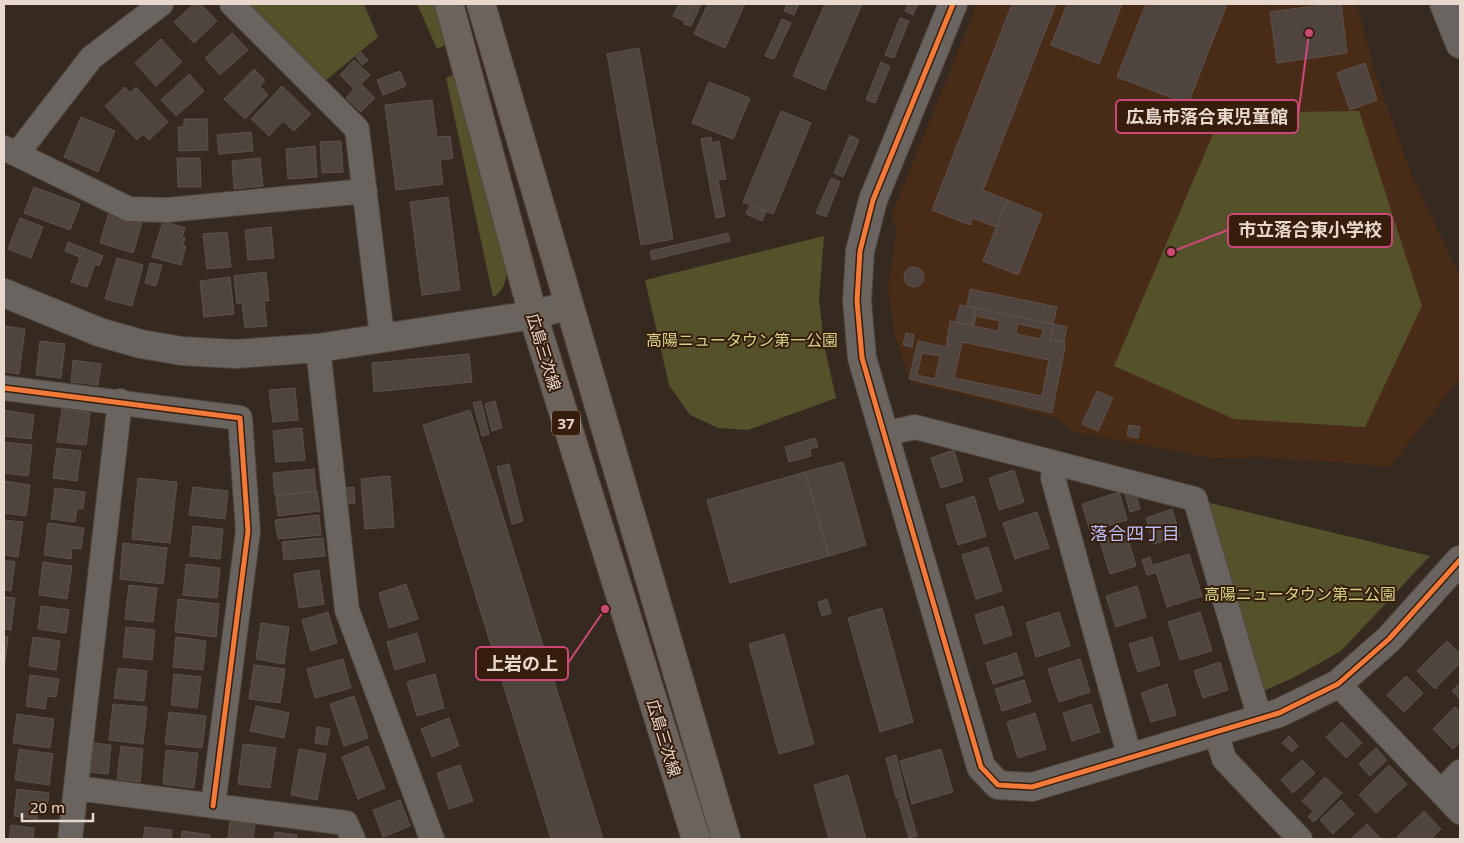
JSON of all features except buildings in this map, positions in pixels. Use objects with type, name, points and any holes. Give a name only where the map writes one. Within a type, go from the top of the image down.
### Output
[{"type":"main road","name":"広島三次線","points":[[449,4],[532,314],[696,839]]},
{"type":"main road","name":"広島三次線","points":[[481,4],[726,839]]},
{"type":"street","points":[[161,4],[91,58],[10,151],[129,209],[167,210],[365,191]]},
{"type":"street","points":[[232,4],[357,129],[382,336]]},
{"type":"street","points":[[953,4],[873,200],[860,251],[857,301],[862,358],[981,767],[998,785],[1032,788],[1279,713],[1338,684],[1389,639],[1457,569]]},
{"type":"street","points":[[1444,4],[1460,44]]},
{"type":"street","points":[[4,293],[98,332],[141,344],[182,351],[235,354],[318,348],[382,336],[532,314],[569,305]]},
{"type":"street","points":[[318,348],[347,610],[432,839]]},
{"type":"street","points":[[4,388],[120,401],[240,418],[248,531],[213,806]]},
{"type":"street","points":[[70,839],[120,401]]},
{"type":"street","points":[[884,434],[915,427],[1195,499],[1260,719]]},
{"type":"street","points":[[1055,463],[1053,478],[1130,758]]},
{"type":"street","points":[[1338,684],[1460,812]]},
{"type":"street","points":[[1216,732],[1224,759],[1300,839]]},
{"type":"street","points":[[1441,792],[1460,772]]},
{"type":"street","points":[[76,788],[346,823],[353,839]]},
{"type":"shaded area","points":[[977,4],[1263,4],[1264,6],[1281,4],[1357,4],[1374,70],[1413,178],[1460,276],[1460,379],[1390,466],[1261,457],[1212,458],[1074,432],[1054,417],[910,382],[895,336],[888,288],[897,228],[891,217]]},
{"type":"green space","points":[[246,4],[364,4],[378,37],[324,82]]},
{"type":"green space","points":[[417,4],[437,4],[448,44],[437,49]]},
{"type":"green space","points":[[455,74],[507,267],[502,288],[493,297],[446,78]]},
{"type":"green space","points":[[1359,111],[1422,306],[1365,427],[1234,419],[1114,366],[1222,113]]},
{"type":"green space","name":"高陽ニュータウン第一公園","points":[[824,236],[819,300],[824,345],[836,398],[748,430],[718,428],[690,415],[669,385],[645,280]]},
{"type":"green space","name":"高陽ニュータウン第二公園","points":[[1204,503],[1430,556],[1341,651],[1295,677],[1259,693]]},
{"type":"cycle path","points":[[953,4],[873,200],[860,251],[857,301],[862,358],[981,767],[998,785],[1032,787],[1279,713],[1338,684],[1389,639],[1460,560]]},
{"type":"cycle path","points":[[4,388],[240,418],[248,531],[213,806]]},
{"type":"place","name":"広島市落合東児童館","points":[[1309,33]]},
{"type":"place","name":"市立落合東小学校","points":[[1171,252]]},
{"type":"place","name":"上岩の上","points":[[605,609]]},
{"type":"district","name":"落合四丁目","points":[[1135,533]]}]
